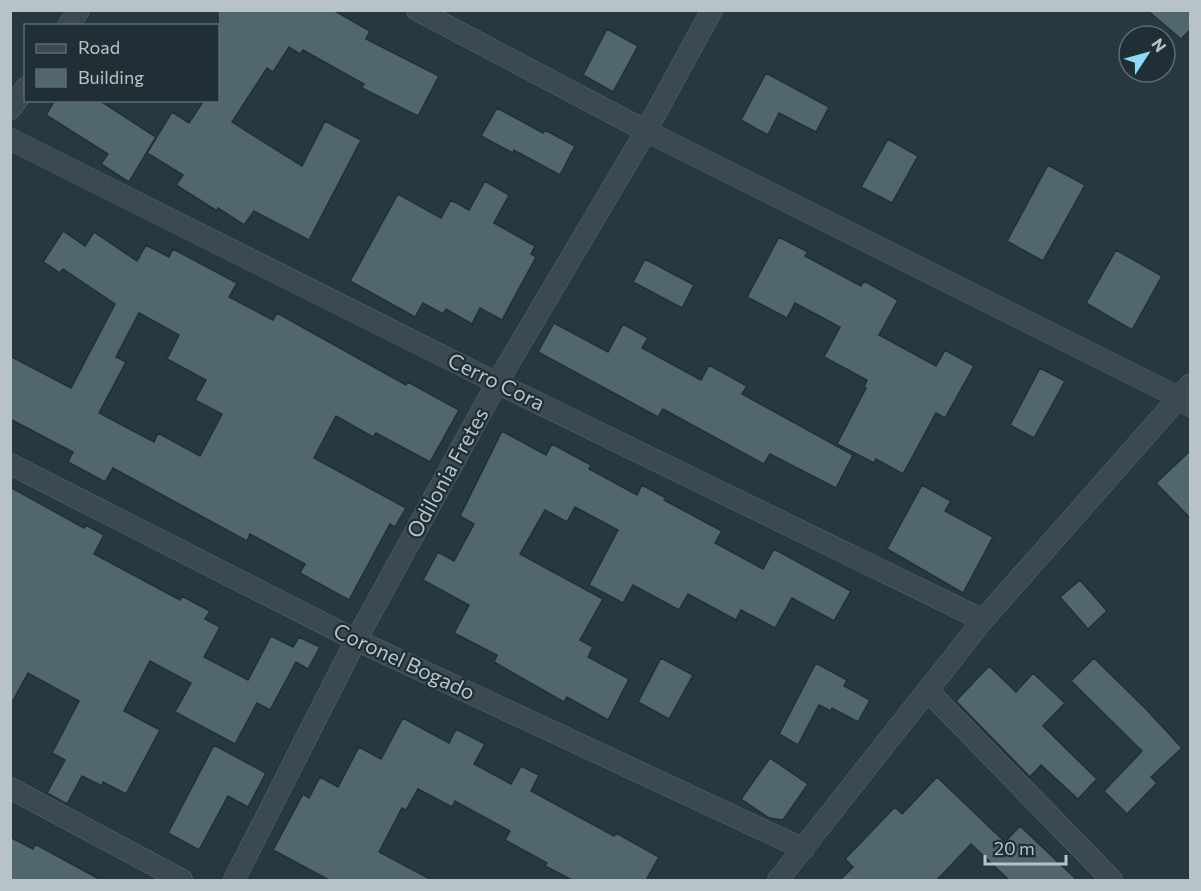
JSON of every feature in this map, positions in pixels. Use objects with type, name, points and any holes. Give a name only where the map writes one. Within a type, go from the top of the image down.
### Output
[{"type":"street","points":[[69,24],[78,10]]},
{"type":"street","points":[[417,10],[646,131],[1187,396],[983,620],[778,880]]},
{"type":"street","name":"Odilonia Fretes","points":[[234,880],[356,640],[496,382],[646,131],[712,10]]},
{"type":"street","points":[[10,109],[24,91]]},
{"type":"street","name":"Cerro Cora","points":[[10,139],[496,382],[983,620]]},
{"type":"street","name":"Coronel Bogado","points":[[10,464],[356,640],[804,849]]},
{"type":"street","points":[[928,690],[1112,880]]},
{"type":"street","points":[[10,788],[182,880]]},
{"type":"building","points":[[218,10],[333,10],[370,31],[366,39],[439,76],[418,116],[362,88],[364,84],[303,50],[300,54],[289,47],[273,72],[267,68],[232,122],[302,166],[325,121],[361,140],[309,240],[254,211],[244,225],[218,208],[217,211],[176,185],[183,175],[147,153],[172,112],[189,123],[203,102],[219,102]]},
{"type":"building","points":[[1147,10],[1191,10],[1191,29],[1181,39],[1177,36],[1177,24],[1163,24]]},
{"type":"building","points":[[607,29],[638,46],[613,92],[583,75]]},
{"type":"building","points":[[766,73],[829,107],[816,132],[779,113],[768,135],[741,120]]},
{"type":"building","points":[[54,102],[102,102],[156,137],[129,182],[101,164],[108,154],[46,115]]},
{"type":"building","points":[[497,108],[543,133],[545,130],[575,146],[560,175],[514,150],[513,153],[481,136]]},
{"type":"building","points":[[888,139],[918,156],[892,203],[861,187]]},
{"type":"building","points":[[1048,165],[1085,185],[1043,261],[1007,241]]},
{"type":"building","points":[[485,181],[509,195],[494,223],[535,246],[531,254],[536,257],[502,320],[480,308],[472,324],[446,309],[443,314],[423,303],[415,317],[350,281],[398,194],[441,218],[451,200],[469,210]]},
{"type":"building","points":[[63,231],[85,246],[94,232],[137,261],[146,245],[169,257],[173,249],[237,283],[229,297],[273,320],[277,313],[406,385],[408,382],[459,410],[430,462],[376,433],[373,437],[336,416],[314,458],[406,508],[395,527],[390,524],[349,600],[300,573],[305,564],[250,534],[247,541],[113,468],[105,482],[68,462],[73,452],[10,419],[10,356],[71,388],[115,304],[63,269],[60,273],[43,262]],"holes":[[[139,313],[179,335],[167,359],[206,380],[195,400],[222,414],[200,456],[158,433],[154,442],[99,413],[126,362],[116,357]]]},
{"type":"building","points":[[779,237],[808,252],[805,256],[861,286],[864,281],[898,300],[879,335],[936,366],[945,350],[974,366],[945,418],[936,413],[903,474],[876,459],[874,463],[837,444],[866,388],[864,387],[867,380],[824,357],[840,327],[795,303],[787,318],[747,297]]},
{"type":"building","points":[[1116,250],[1162,276],[1132,330],[1086,303]]},
{"type":"building","points":[[645,259],[694,285],[682,308],[633,282]]},
{"type":"building","points":[[554,323],[608,352],[623,324],[648,338],[642,348],[701,380],[709,365],[747,386],[742,394],[853,455],[836,488],[770,454],[764,464],[663,409],[658,417],[538,352]]},
{"type":"building","points":[[1040,368],[1065,381],[1034,438],[1010,425]]},
{"type":"building","points":[[502,431],[546,455],[552,444],[591,465],[589,469],[637,495],[642,485],[666,498],[664,500],[722,531],[715,543],[763,569],[774,549],[851,591],[834,621],[792,598],[775,628],[741,610],[736,620],[688,594],[679,610],[633,585],[623,603],[589,585],[618,530],[575,507],[567,522],[545,510],[520,554],[603,599],[580,640],[593,647],[588,657],[629,679],[608,720],[567,697],[564,702],[494,662],[497,655],[454,633],[469,605],[423,580],[438,552],[454,561],[474,524],[460,516]]},
{"type":"building","points":[[1191,450],[1191,519],[1156,483]]},
{"type":"building","points":[[922,485],[951,501],[945,511],[993,537],[963,593],[887,549]]},
{"type":"building","points":[[10,487],[84,528],[86,525],[104,535],[94,554],[180,600],[182,596],[210,611],[205,619],[220,627],[204,657],[248,680],[271,636],[293,647],[299,637],[320,647],[308,669],[296,662],[270,710],[257,703],[235,744],[175,712],[191,683],[150,661],[124,711],[160,730],[126,794],[103,782],[102,786],[82,776],[67,804],[47,793],[65,760],[52,753],[79,701],[28,673],[10,706]]},
{"type":"building","points":[[1080,580],[1107,611],[1088,629],[1060,597]]},
{"type":"building","points":[[661,658],[693,675],[669,719],[638,702]]},
{"type":"building","points":[[1094,658],[1182,748],[1151,777],[1157,783],[1127,814],[1104,791],[1142,751],[1071,681]]},
{"type":"building","points":[[816,663],[847,680],[844,686],[870,700],[858,722],[832,708],[831,711],[819,705],[798,745],[779,734]]},
{"type":"building","points":[[989,666],[1016,692],[1033,673],[1065,703],[1043,726],[1097,779],[1078,799],[1041,765],[1030,777],[956,701]]},
{"type":"building","points":[[403,718],[449,743],[456,729],[485,744],[474,764],[511,784],[521,766],[539,775],[531,791],[614,836],[616,833],[659,857],[646,880],[572,880],[545,866],[547,863],[505,840],[510,831],[455,801],[452,807],[418,789],[406,810],[402,808],[379,852],[432,880],[329,880],[273,850],[303,794],[309,798],[320,777],[338,787],[359,747],[381,759]]},
{"type":"building","points":[[214,745],[266,773],[248,807],[228,796],[199,850],[168,833]]},
{"type":"building","points":[[770,758],[808,784],[783,820],[769,818],[741,799]]},
{"type":"building","points":[[937,777],[1005,842],[1020,826],[1077,880],[1009,880],[971,844],[937,880],[840,880],[853,867],[845,859],[895,807],[902,814]]},
{"type":"building","points":[[10,837],[33,849],[35,844],[101,880],[10,880]]}]
